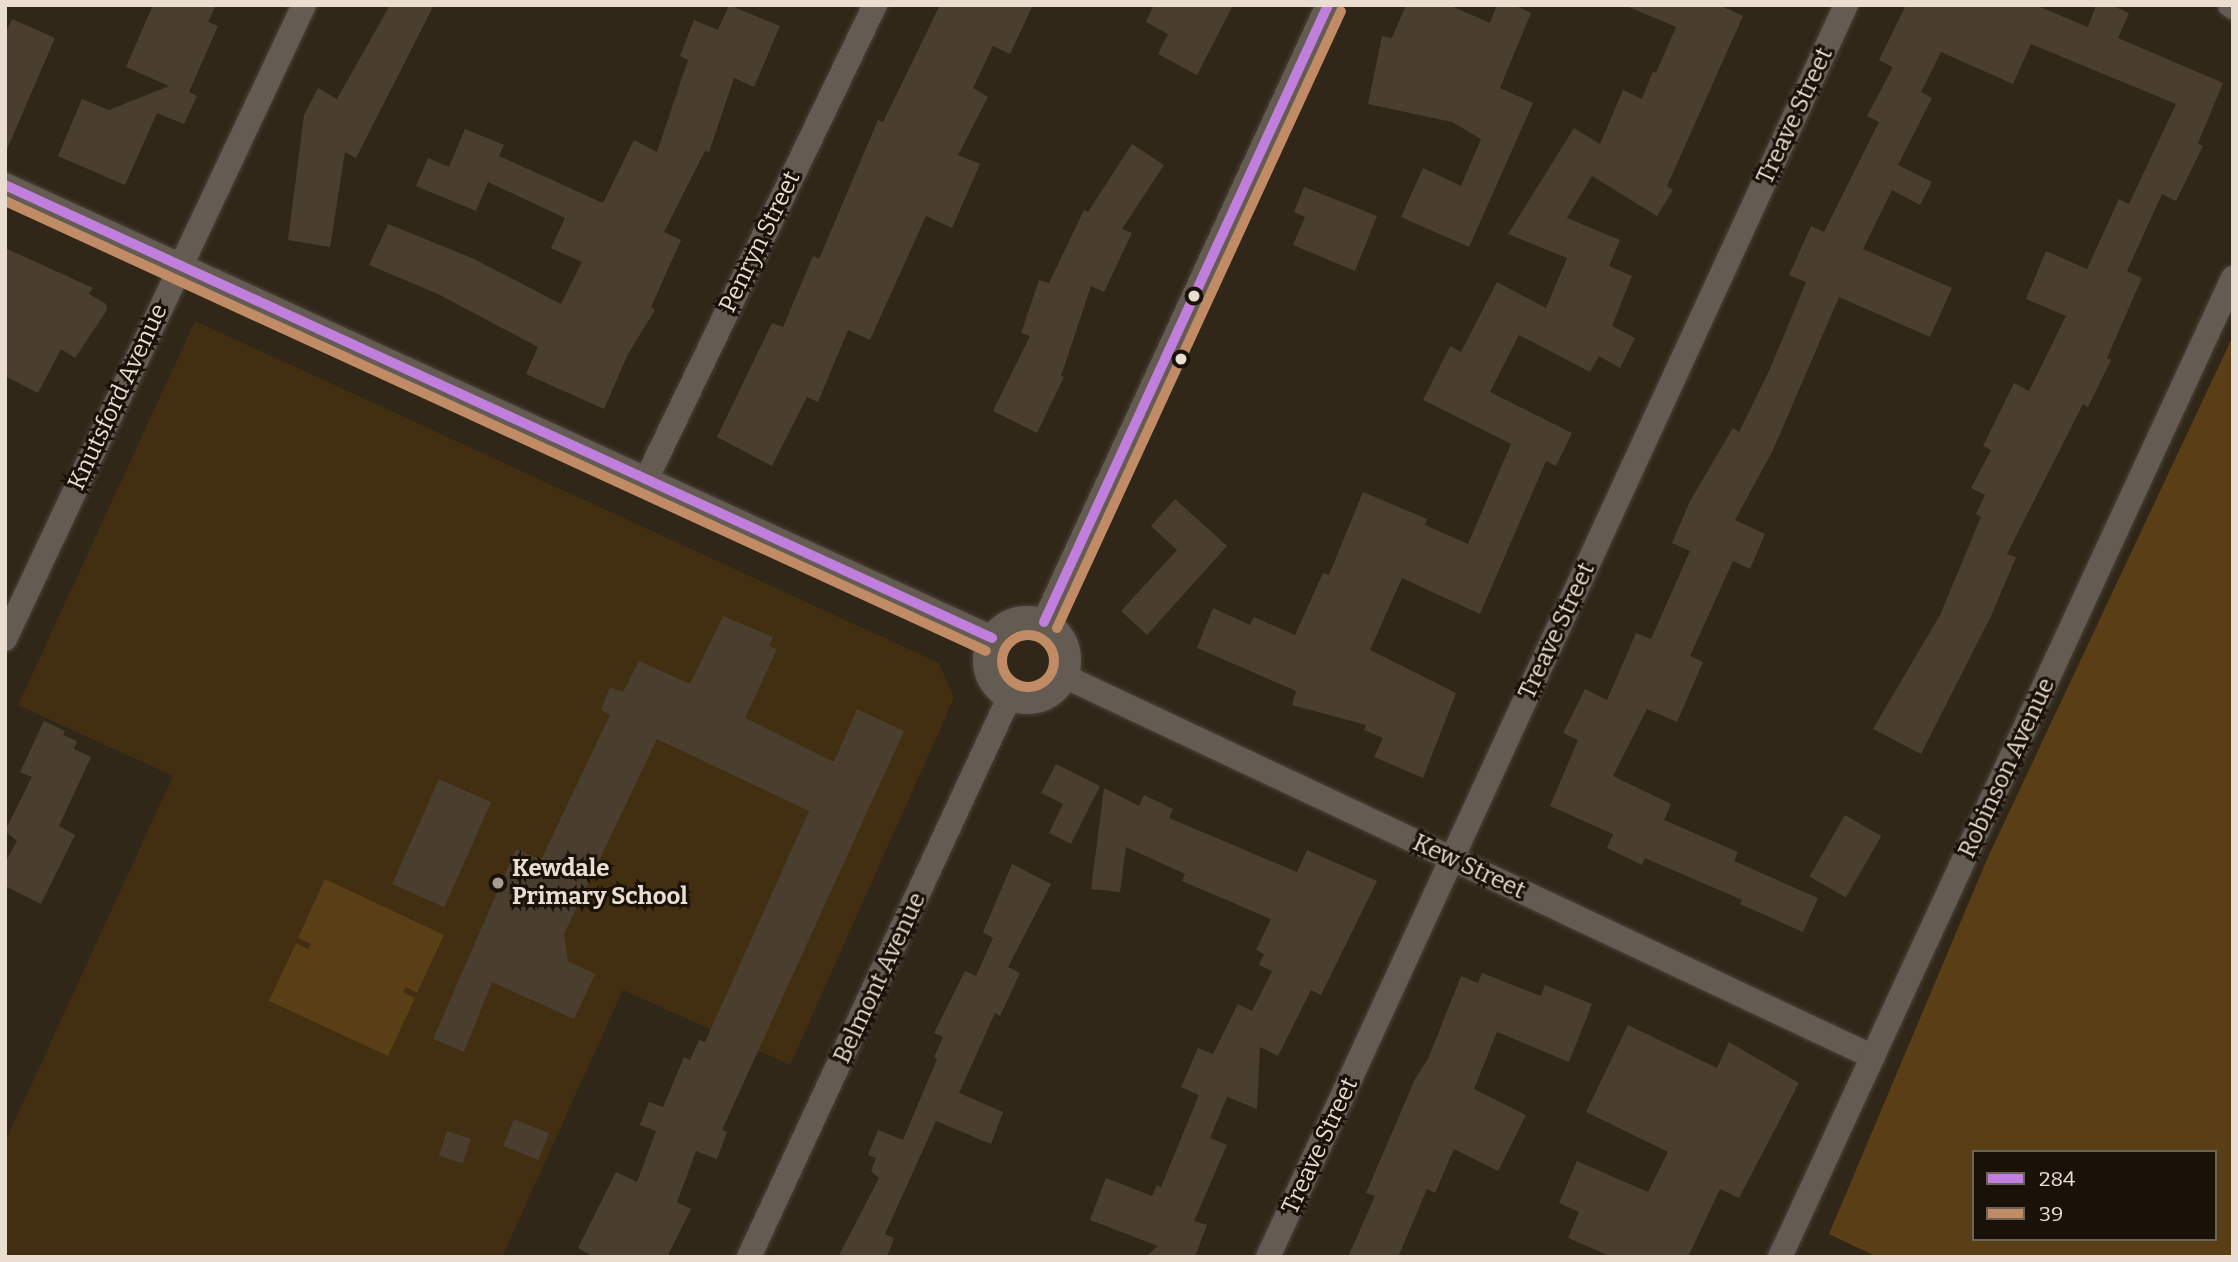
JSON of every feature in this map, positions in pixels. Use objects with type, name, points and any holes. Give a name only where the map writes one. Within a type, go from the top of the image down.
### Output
[{"type":"street","name":"Knutsford Avenue","points":[[5,639],[304,5]]},
{"type":"street","name":"Penryn Street","points":[[646,480],[875,5]]},
{"type":"street","points":[[1044,622],[1328,5]]},
{"type":"street","name":"Treave Street","points":[[1268,1257],[1846,5]]},
{"type":"street","points":[[5,185],[992,638]]},
{"type":"street","name":"Robinson Avenue","points":[[1780,1257],[2233,278]]},
{"type":"street","points":[[1033,619],[1044,622],[1063,640],[1068,652],[1066,677],[1048,697],[1022,702],[1009,698],[998,690],[988,672],[987,651],[992,638],[1010,622],[1033,619]]},
{"type":"street","name":"Kew Street","points":[[1066,677],[1873,1057]]},
{"type":"street","name":"Belmont Avenue","points":[[749,1257],[1009,698]]},
{"type":"shaded area","name":"Kewdale Primary School","points":[[195,321],[939,663],[954,698],[790,1065],[623,990],[502,1257],[5,1257],[5,1142],[173,776],[18,705]]},
{"type":"shaded area","points":[[2233,336],[2233,1257],[1877,1257],[1829,1234],[1988,857]]},
{"type":"shaded area","points":[[325,879],[444,935],[417,993],[406,987],[403,992],[415,998],[388,1056],[269,1001],[296,943],[308,949],[311,944],[298,938]]},
{"type":"building","points":[[153,5],[216,5],[208,22],[218,26],[189,92],[197,96],[184,124],[157,113],[125,185],[58,156],[82,99],[109,110],[169,86],[126,67]]},
{"type":"building","points":[[390,5],[434,5],[356,158],[345,152],[330,247],[288,240],[304,115],[318,88],[337,99]]},
{"type":"building","points":[[729,5],[780,26],[754,87],[734,78],[709,152],[705,151],[664,232],[681,240],[651,307],[655,310],[628,354],[604,409],[526,374],[538,347],[438,294],[369,265],[388,224],[472,258],[561,304],[582,262],[551,248],[565,218],[488,182],[476,211],[416,186],[428,158],[449,167],[465,129],[504,145],[499,156],[603,203],[634,140],[657,152],[688,60],[680,56],[694,20],[718,30]]},
{"type":"building","points":[[940,5],[1033,5],[1010,54],[993,46],[973,88],[988,97],[958,155],[980,164],[952,228],[926,216],[870,340],[848,330],[818,402],[807,397],[772,466],[717,437],[772,323],[783,327],[813,256],[819,259],[878,120],[883,122]]},
{"type":"building","points":[[1154,5],[1233,5],[1197,75],[1158,54],[1168,34],[1146,22]]},
{"type":"building","points":[[1406,5],[1449,5],[1490,23],[1497,5],[1514,5],[1531,13],[1500,88],[1533,103],[1469,247],[1401,217],[1423,168],[1461,186],[1481,139],[1452,122],[1368,104],[1382,36],[1392,38]]},
{"type":"building","points":[[1624,5],[1719,5],[1743,16],[1667,186],[1673,190],[1657,216],[1592,176],[1567,218],[1620,240],[1609,266],[1632,276],[1612,326],[1635,338],[1620,368],[1599,356],[1590,372],[1519,335],[1490,392],[1572,433],[1556,466],[1546,461],[1480,614],[1402,578],[1370,650],[1456,693],[1423,778],[1374,757],[1383,738],[1364,730],[1366,725],[1292,705],[1296,691],[1197,648],[1213,608],[1250,625],[1254,617],[1295,635],[1323,573],[1329,575],[1363,492],[1427,519],[1425,525],[1468,544],[1511,444],[1423,400],[1450,346],[1461,352],[1497,282],[1546,308],[1567,258],[1508,234],[1574,128],[1600,144],[1623,90],[1642,99],[1676,27]]},
{"type":"building","points":[[1906,5],[2035,5],[2088,27],[2096,5],[2111,5],[2129,13],[2118,38],[2223,83],[2198,143],[2203,146],[2176,201],[2162,194],[2127,271],[2142,278],[2107,358],[2111,360],[2088,407],[2083,404],[2007,554],[2016,557],[1992,614],[1921,754],[1873,729],[1940,615],[1981,517],[1976,514],[1985,495],[1971,488],[1991,450],[1983,446],[2014,383],[2029,391],[2066,316],[2026,299],[2046,251],[2087,269],[2119,199],[2129,204],[2176,104],[2031,44],[2013,84],[1941,52],[1921,92],[1932,98],[1898,165],[1932,182],[1920,205],[1892,190],[1863,249],[1952,288],[1930,337],[1839,297],[1773,450],[1735,520],[1765,534],[1750,569],[1733,561],[1690,656],[1703,662],[1677,722],[1647,709],[1613,776],[1671,804],[1664,820],[1738,852],[1734,861],[1818,898],[1803,932],[1740,904],[1742,900],[1645,858],[1642,865],[1607,848],[1613,834],[1550,806],[1578,740],[1563,733],[1585,689],[1607,700],[1636,633],[1651,639],[1690,551],[1672,543],[1690,501],[1733,428],[1739,432],[1770,369],[1806,282],[1789,275],[1811,226],[1824,232],[1879,122],[1867,116],[1893,67],[1879,60]]},
{"type":"building","points":[[12,19],[55,38],[5,154],[5,34]]},
{"type":"building","points":[[1132,144],[1164,165],[1122,229],[1132,233],[1104,292],[1091,286],[1061,376],[1064,377],[1037,433],[993,411],[1030,336],[1021,333],[1039,280],[1049,283],[1084,210],[1088,212]]},
{"type":"building","points":[[1304,187],[1377,216],[1355,271],[1293,245],[1305,217],[1294,212]]},
{"type":"building","points":[[5,248],[93,288],[89,294],[106,304],[107,310],[75,358],[61,349],[38,393],[5,376]]},
{"type":"building","points":[[1175,499],[1227,546],[1147,635],[1121,611],[1177,550],[1151,526]]},
{"type":"building","points":[[723,616],[773,637],[769,646],[777,649],[745,718],[834,762],[857,709],[904,731],[722,1130],[727,1132],[717,1159],[696,1151],[677,1202],[691,1209],[667,1257],[594,1257],[578,1248],[616,1172],[637,1182],[656,1131],[640,1125],[649,1102],[663,1107],[684,1057],[690,1060],[699,1040],[705,1042],[809,811],[657,739],[564,934],[568,961],[595,974],[574,1019],[492,982],[464,1052],[433,1039],[516,849],[541,860],[610,715],[601,710],[610,687],[623,692],[639,661],[690,684]]},
{"type":"building","points":[[44,721],[65,731],[63,735],[77,741],[74,749],[91,757],[59,826],[75,835],[41,904],[5,886],[5,863],[17,841],[5,831],[32,777],[20,772]]},
{"type":"building","points":[[1056,764],[1100,786],[1071,844],[1049,833],[1063,804],[1041,793]]},
{"type":"building","points":[[439,779],[491,802],[444,907],[392,884]]},
{"type":"building","points":[[1104,788],[1139,806],[1144,795],[1173,809],[1169,818],[1297,872],[1307,850],[1377,881],[1321,995],[1311,990],[1278,1056],[1260,1047],[1257,1109],[1227,1097],[1210,1138],[1227,1145],[1194,1221],[1207,1225],[1195,1257],[1145,1257],[1158,1246],[1090,1220],[1106,1178],[1152,1196],[1157,1185],[1161,1187],[1199,1095],[1181,1087],[1198,1048],[1213,1054],[1238,1004],[1252,1011],[1272,971],[1259,965],[1264,954],[1256,950],[1271,919],[1182,881],[1185,874],[1126,847],[1120,892],[1091,889]]},
{"type":"building","points":[[1845,815],[1881,836],[1846,897],[1810,876]]},
{"type":"building","points":[[1012,864],[1051,884],[1008,967],[1020,973],[1000,1016],[995,1013],[959,1093],[1003,1112],[991,1144],[936,1121],[885,1234],[894,1238],[887,1257],[838,1257],[879,1178],[871,1171],[876,1158],[868,1155],[878,1130],[903,1140],[937,1059],[934,1057],[943,1037],[934,1033],[965,971],[976,976],[993,938],[983,932]]},
{"type":"building","points":[[1482,973],[1541,996],[1545,985],[1592,1004],[1569,1062],[1497,1032],[1474,1089],[1526,1115],[1498,1171],[1454,1149],[1435,1193],[1427,1189],[1398,1257],[1348,1257],[1375,1196],[1366,1193],[1415,1079],[1428,1059],[1461,976],[1478,983]]},
{"type":"building","points":[[1628,1025],[1717,1068],[1729,1042],[1799,1083],[1739,1198],[1720,1189],[1688,1257],[1612,1257],[1568,1238],[1579,1212],[1559,1203],[1577,1161],[1648,1192],[1668,1152],[1586,1112]]},
{"type":"building","points":[[514,1119],[549,1133],[538,1160],[503,1146]]},
{"type":"building","points":[[447,1131],[471,1139],[463,1163],[439,1156]]},
{"type":"transit line","name":"284","points":[[1044,622],[1328,5]]},
{"type":"transit line","name":"39","points":[[1057,628],[1341,11]]},
{"type":"transit line","name":"284","points":[[5,185],[992,638]]},
{"type":"transit line","name":"39","points":[[5,201],[986,651]]},
{"type":"transit line","name":"39","points":[[1028,635],[1038,637],[1046,643],[1052,651],[1054,661],[1052,671],[1046,679],[1038,685],[1028,687],[1018,685],[1010,679],[1004,671],[1002,661],[1004,651],[1010,643],[1018,637],[1028,635]]},
{"type":"place","name":"Kewdale Primary School","points":[[498,883]]}]
